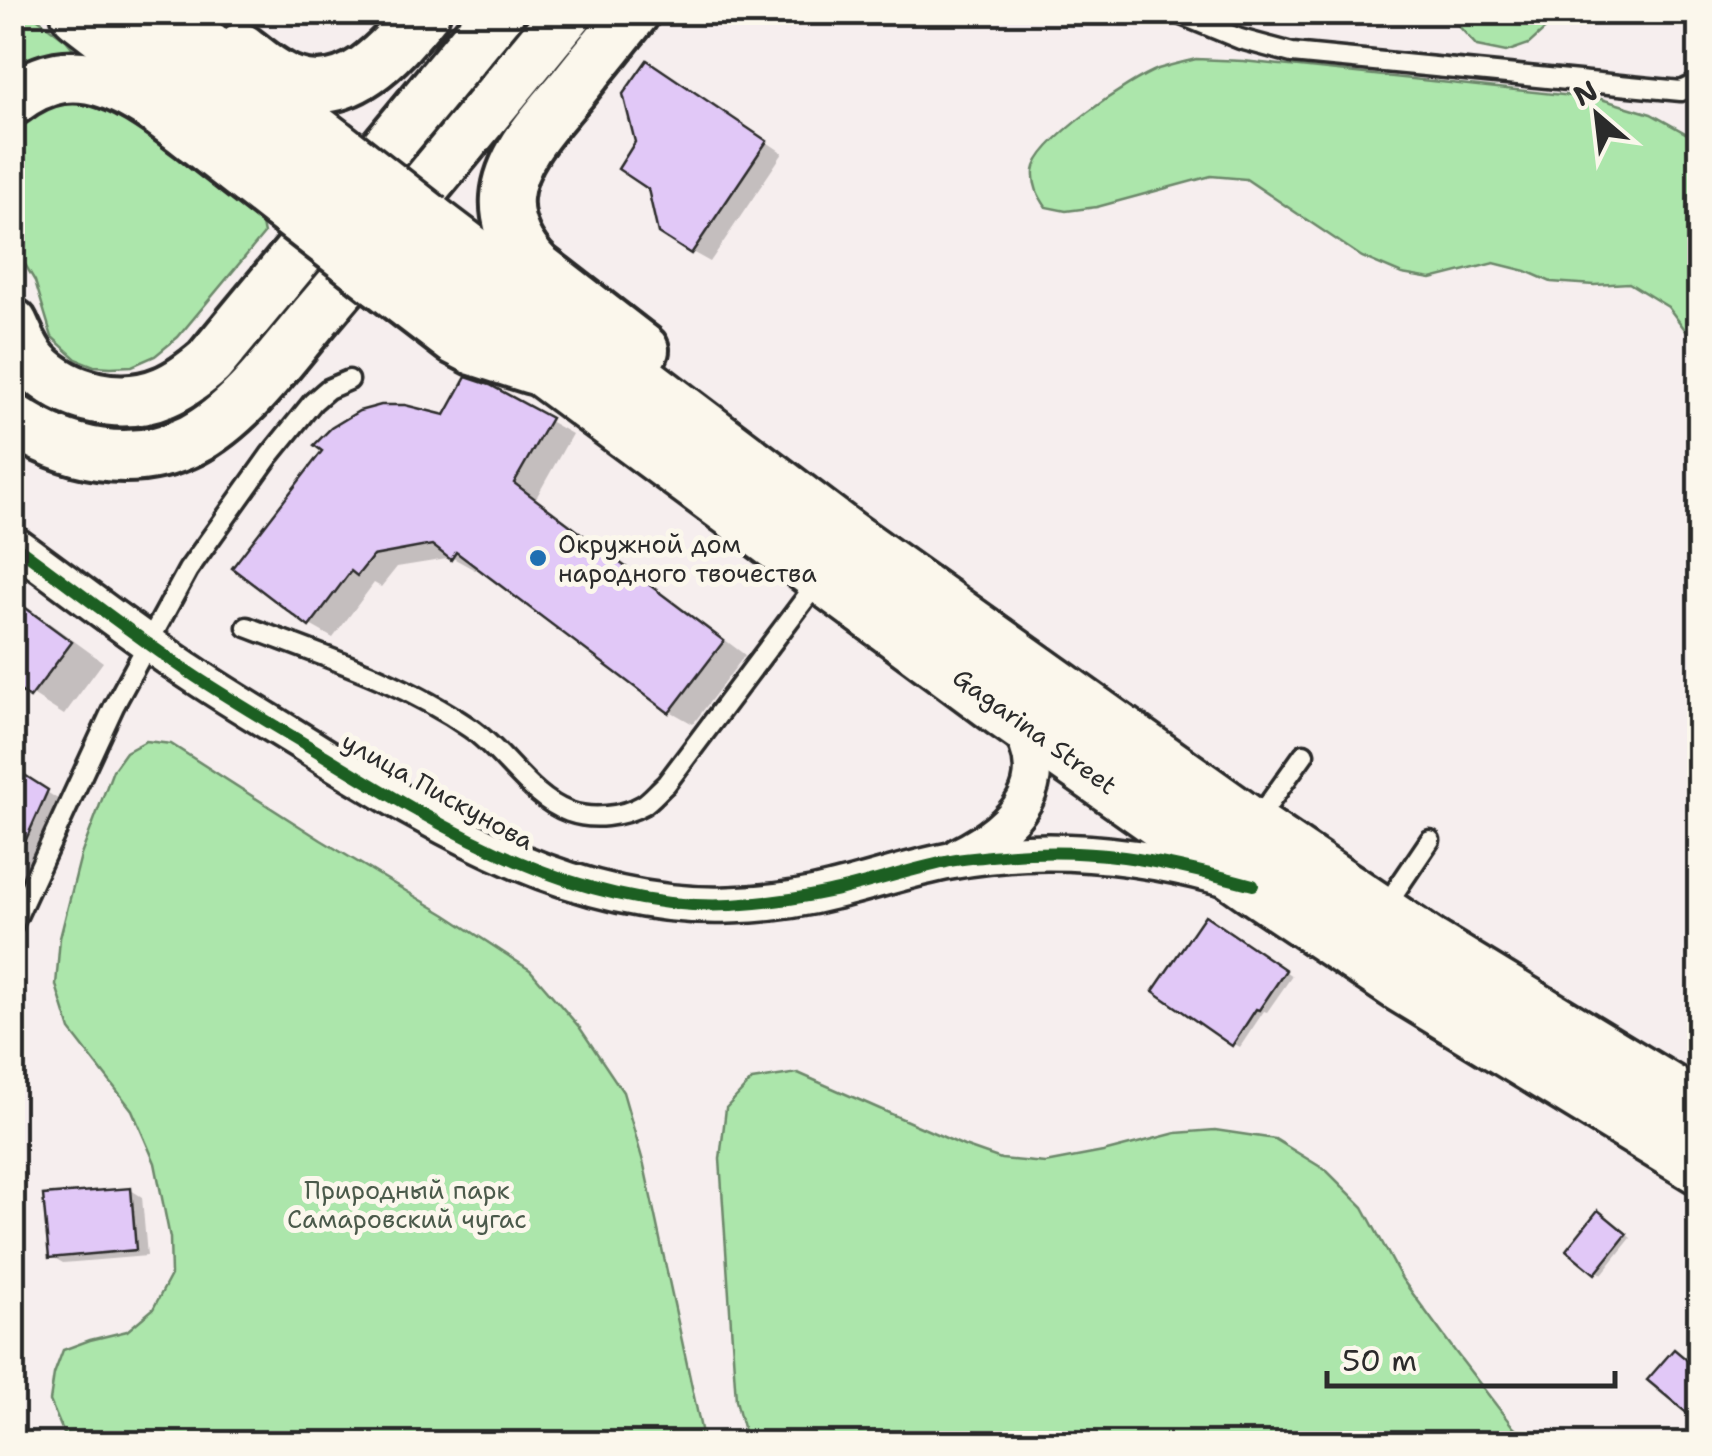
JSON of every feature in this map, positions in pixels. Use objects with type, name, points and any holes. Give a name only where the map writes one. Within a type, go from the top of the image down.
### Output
[{"type":"main road","points":[[79,12],[298,175],[408,234]]},
{"type":"main road","points":[[186,14],[284,79],[312,87],[360,75],[392,50],[424,12]]},
{"type":"main road","points":[[12,324],[34,363],[51,378],[98,398],[138,400],[188,380],[209,362],[499,12]]},
{"type":"main road","points":[[12,419],[39,437],[70,450],[100,456],[164,451],[193,440],[221,421],[408,234],[568,12]]},
{"type":"main road","points":[[634,12],[522,155],[506,196],[509,224],[520,248],[536,267],[766,446],[835,557]]},
{"type":"main road","points":[[186,14],[298,175]]},
{"type":"main road","points":[[12,100],[38,84],[58,78],[79,76],[120,87],[408,234]]},
{"type":"main road","name":"Gagarina Street","points":[[408,234],[547,372],[1252,827],[1427,945],[1700,1111]]},
{"type":"main road","name":"Gagarina Street","points":[[408,234],[835,557],[1007,712],[1401,984],[1700,1166]]},
{"type":"street","name":"улица Пискунова","points":[[12,543],[195,676],[424,816],[519,864],[567,881],[633,897],[728,905],[829,892],[950,861],[1033,852],[1113,854],[1176,864],[1253,885]]},
{"type":"street","name":"улица Пискунова","points":[[950,861],[990,837],[1012,819],[1026,800],[1034,765],[1021,730],[1007,712]]},
{"type":"lane","points":[[1174,12],[1240,40],[1292,53],[1681,91],[1700,82]]},
{"type":"lane","points":[[12,928],[114,706],[188,570],[270,455],[314,402],[328,389],[348,380]]},
{"type":"lane","points":[[247,627],[376,677],[450,714],[475,731],[546,800],[570,812],[594,816],[621,814],[646,804],[666,784],[835,557]]},
{"type":"lane","points":[[1252,827],[1304,754]]},
{"type":"lane","points":[[1381,912],[1430,840]]},
{"type":"green space","points":[[1456,12],[1563,13],[1529,44],[1506,52],[1477,46],[1456,23]]},
{"type":"green space","points":[[13,13],[30,13],[66,40],[74,55],[13,74]]},
{"type":"green space","points":[[1196,59],[1601,99],[1651,114],[1687,134],[1699,153],[1699,348],[1668,307],[1629,283],[1551,282],[1494,263],[1431,279],[1402,274],[1362,257],[1246,179],[1211,176],[1097,207],[1066,211],[1046,207],[1034,181],[1034,171],[1051,144],[1127,85],[1158,69]]},
{"type":"green space","points":[[74,97],[118,107],[260,214],[264,234],[178,337],[155,356],[132,366],[94,366],[76,359],[52,337],[12,226],[12,131],[40,108]]},
{"type":"green space","name":"Природный парк Самаровский чугас","points":[[146,741],[171,744],[530,970],[580,1028],[623,1092],[644,1165],[704,1443],[68,1443],[50,1401],[63,1350],[127,1331],[153,1309],[171,1275],[170,1238],[155,1163],[132,1110],[70,1030],[56,985],[60,938],[81,855],[113,770],[126,752]]},
{"type":"green space","points":[[798,1073],[1001,1159],[1045,1163],[1176,1133],[1215,1130],[1275,1139],[1327,1171],[1363,1207],[1402,1279],[1513,1427],[1531,1443],[747,1443],[736,1400],[720,1159],[726,1108],[752,1080]]},
{"type":"building","points":[[647,60],[767,141],[691,254],[658,233],[648,189],[618,169],[635,142],[623,94]]},
{"type":"building","name":"Окружной дом народного твочества","points":[[466,377],[490,385],[551,418],[514,483],[724,641],[669,713],[456,552],[451,560],[432,545],[373,556],[357,576],[351,571],[309,627],[232,568],[322,451],[314,445],[331,428],[359,411],[381,405],[405,405],[445,415]]},
{"type":"building","points":[[12,598],[72,642],[30,698],[12,685]]},
{"type":"building","points":[[12,767],[48,790],[12,871]]},
{"type":"building","points":[[1205,915],[1286,970],[1232,1046],[1153,991]]},
{"type":"building","points":[[131,1188],[136,1250],[49,1258],[43,1195]]},
{"type":"building","points":[[1598,1210],[1627,1234],[1595,1274],[1566,1250]]},
{"type":"building","points":[[1674,1349],[1700,1371],[1700,1424],[1647,1380]]},
{"type":"cycle path","points":[[12,543],[173,661],[372,785],[468,838],[569,881],[676,904],[731,905],[844,889],[957,860],[1060,852],[1155,862],[1253,885]]},
{"type":"place","name":"Окружной дом народного твочества","points":[[538,558]]}]
